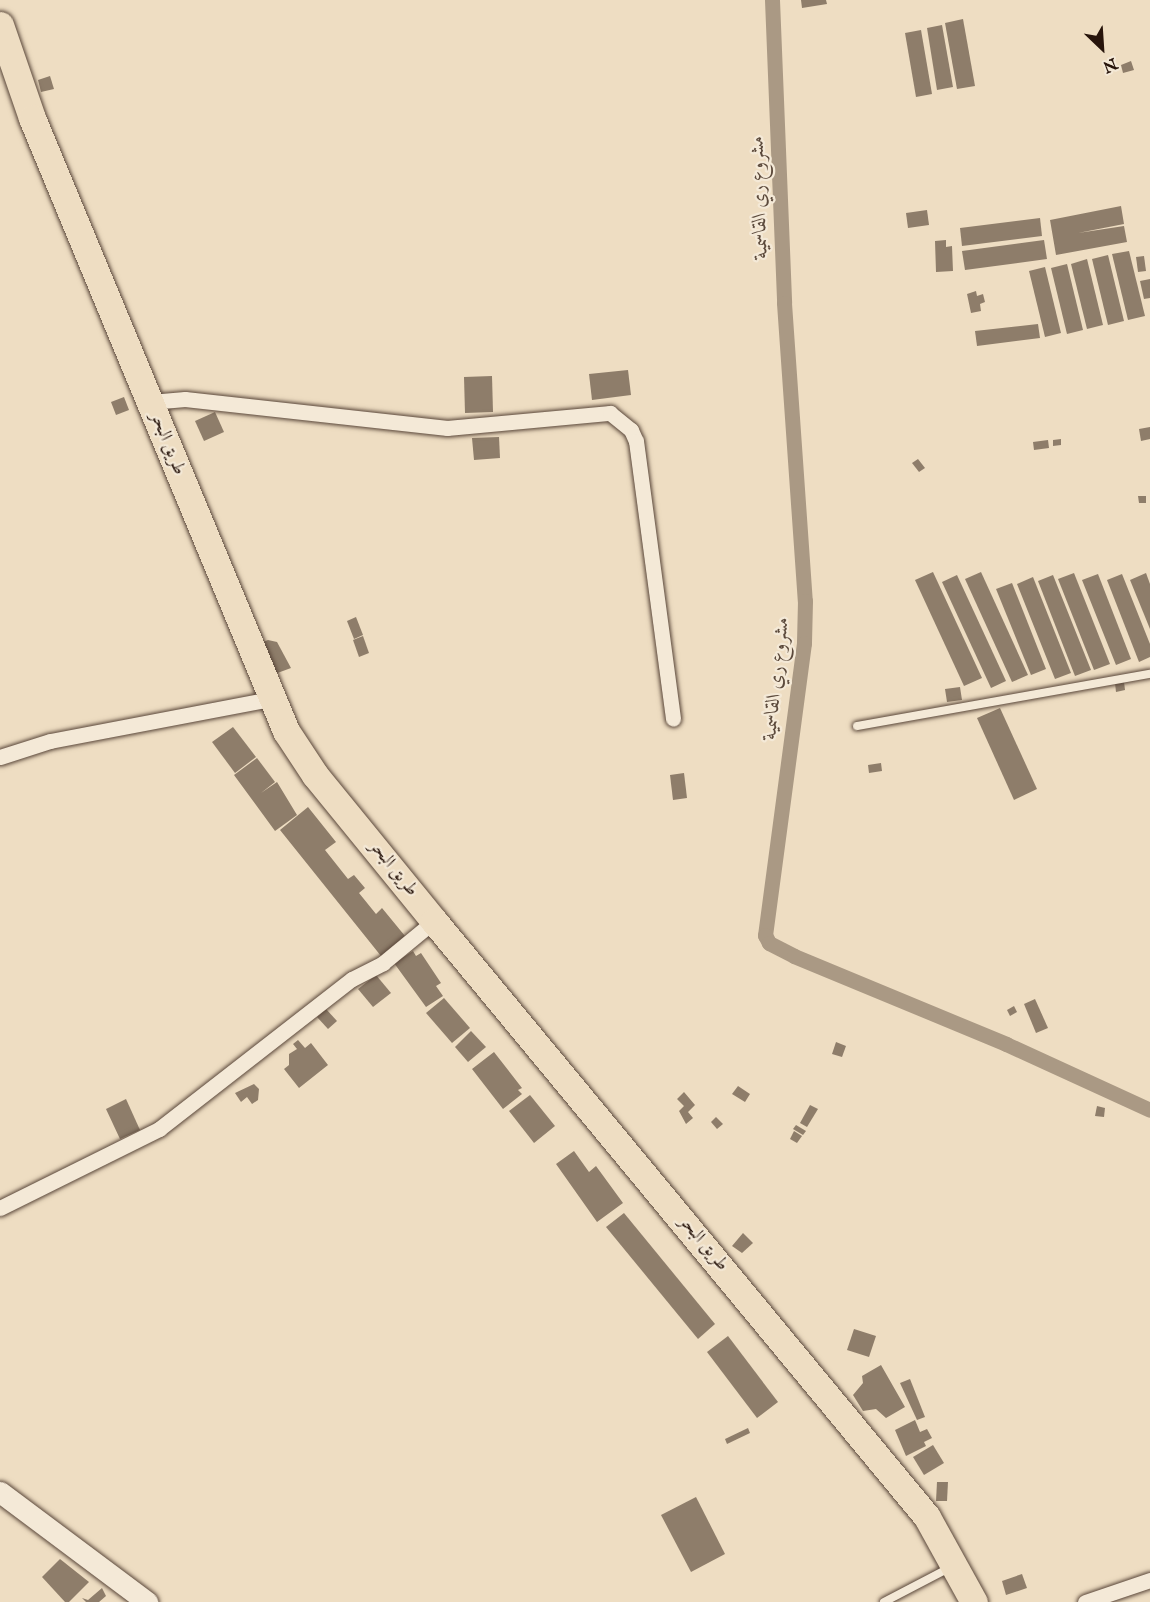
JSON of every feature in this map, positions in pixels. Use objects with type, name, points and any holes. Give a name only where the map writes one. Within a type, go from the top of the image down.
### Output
[{"type":"highway","name":"طريق البحر","points":[[0,25],[32,118],[286,731],[315,775],[434,921],[927,1517],[974,1602]]},
{"type":"street","points":[[150,402],[185,399],[447,428],[516,424],[610,412],[631,430],[636,441],[673,718]]},
{"type":"street","points":[[0,757],[50,741],[271,699]]},
{"type":"street","points":[[0,1208],[159,1130],[351,979],[383,963],[434,921]]},
{"type":"street","points":[[0,1492],[147,1602]]},
{"type":"street","points":[[1085,1602],[1150,1580]]},
{"type":"lane","points":[[857,726],[1150,674]]},
{"type":"lane","points":[[884,1602],[955,1565]]},
{"type":"building","points":[[801,0],[826,0],[827,4],[802,8]]},
{"type":"building","points":[[963,19],[975,86],[957,89],[945,23]]},
{"type":"building","points":[[942,25],[953,87],[937,90],[927,28]]},
{"type":"building","points":[[921,30],[932,94],[916,97],[905,33]]},
{"type":"building","points":[[1131,61],[1134,70],[1123,73],[1121,65]]},
{"type":"building","points":[[50,76],[54,89],[41,92],[38,80]]},
{"type":"building","points":[[1121,206],[1124,224],[1078,233],[1124,226],[1127,242],[1056,255],[1050,220]]},
{"type":"building","points":[[927,210],[929,225],[908,228],[906,213]]},
{"type":"building","points":[[1040,218],[1042,236],[962,246],[960,228]]},
{"type":"building","points":[[946,240],[946,247],[952,246],[953,271],[936,272],[935,241]]},
{"type":"building","points":[[1044,240],[1047,259],[965,270],[962,251]]},
{"type":"building","points":[[1129,251],[1145,316],[1128,320],[1112,254]]},
{"type":"building","points":[[1108,255],[1124,321],[1108,325],[1092,259]]},
{"type":"building","points":[[1144,256],[1146,271],[1138,272],[1136,257]]},
{"type":"building","points":[[1087,259],[1103,325],[1087,329],[1071,264]]},
{"type":"building","points":[[1067,264],[1083,330],[1067,334],[1051,268]]},
{"type":"building","points":[[1045,267],[1061,333],[1045,337],[1029,271]]},
{"type":"building","points":[[1150,279],[1150,298],[1144,299],[1140,281]]},
{"type":"building","points":[[976,291],[977,296],[983,294],[985,302],[980,304],[981,311],[971,313],[967,294]]},
{"type":"building","points":[[1038,324],[1040,338],[977,346],[975,331]]},
{"type":"building","points":[[628,370],[631,395],[592,400],[589,374]]},
{"type":"building","points":[[492,376],[493,412],[465,413],[464,377]]},
{"type":"building","points":[[124,397],[129,410],[116,415],[111,402]]},
{"type":"building","points":[[215,412],[224,432],[204,441],[195,421]]},
{"type":"building","points":[[1150,427],[1150,439],[1141,441],[1139,429]]},
{"type":"building","points":[[499,437],[500,458],[474,460],[472,438]]},
{"type":"building","points":[[1061,439],[1061,445],[1053,446],[1053,440]]},
{"type":"building","points":[[1048,440],[1049,448],[1034,450],[1033,442]]},
{"type":"building","points":[[918,459],[925,468],[919,472],[912,463]]},
{"type":"building","points":[[1138,496],[1146,496],[1146,503],[1139,503]]},
{"type":"building","points":[[933,572],[982,678],[964,686],[915,580]]},
{"type":"building","points":[[981,572],[1028,675],[1012,682],[965,579]]},
{"type":"building","points":[[1074,573],[1110,664],[1094,670],[1058,579]]},
{"type":"building","points":[[1146,573],[1150,584],[1150,629],[1130,580]]},
{"type":"building","points":[[1098,574],[1131,659],[1116,665],[1082,580]]},
{"type":"building","points":[[1122,574],[1150,644],[1150,657],[1139,662],[1107,580]]},
{"type":"building","points":[[957,575],[1006,681],[991,688],[942,582]]},
{"type":"building","points":[[1053,575],[1091,670],[1075,676],[1038,581]]},
{"type":"building","points":[[1033,577],[1071,673],[1055,679],[1017,584]]},
{"type":"building","points":[[1012,583],[1046,669],[1031,675],[996,589]]},
{"type":"building","points":[[356,617],[363,635],[354,639],[347,621]]},
{"type":"building","points":[[363,636],[369,653],[359,657],[353,640]]},
{"type":"building","points":[[268,640],[277,642],[291,668],[272,675],[258,644]]},
{"type":"building","points":[[1124,682],[1125,690],[1116,692],[1115,683]]},
{"type":"building","points":[[960,687],[962,700],[947,702],[945,689]]},
{"type":"building","points":[[1000,708],[1037,789],[1014,800],[977,718]]},
{"type":"building","points":[[233,727],[256,757],[235,773],[212,742]]},
{"type":"building","points":[[257,758],[275,782],[261,793],[277,782],[297,815],[275,831],[234,775]]},
{"type":"building","points":[[881,763],[882,771],[869,773],[868,765]]},
{"type":"building","points":[[684,773],[687,798],[673,800],[670,775]]},
{"type":"building","points":[[308,807],[336,842],[325,850],[348,879],[354,875],[365,888],[359,893],[376,914],[382,908],[405,936],[381,956],[280,830]]},
{"type":"building","points":[[413,951],[416,956],[421,953],[441,983],[436,986],[443,996],[426,1007],[394,963]]},
{"type":"building","points":[[376,975],[391,993],[373,1007],[358,989]]},
{"type":"building","points":[[444,998],[470,1028],[452,1043],[426,1013]]},
{"type":"building","points":[[1035,999],[1048,1028],[1036,1033],[1024,1004]]},
{"type":"building","points":[[1014,1006],[1017,1012],[1010,1016],[1007,1010]]},
{"type":"building","points":[[326,1009],[337,1021],[328,1029],[317,1017]]},
{"type":"building","points":[[471,1031],[486,1047],[468,1062],[455,1047]]},
{"type":"building","points":[[298,1040],[305,1048],[311,1043],[328,1065],[299,1088],[284,1069],[289,1065],[289,1054],[297,1049],[293,1044]]},
{"type":"building","points":[[836,1042],[846,1046],[842,1057],[832,1054]]},
{"type":"building","points":[[494,1052],[522,1088],[518,1090],[522,1094],[503,1109],[472,1069]]},
{"type":"building","points":[[254,1084],[259,1089],[258,1100],[252,1104],[247,1097],[241,1102],[235,1093]]},
{"type":"building","points":[[738,1086],[750,1094],[745,1102],[732,1094]]},
{"type":"building","points":[[684,1092],[695,1105],[688,1112],[693,1118],[686,1124],[679,1111],[684,1106],[677,1099]]},
{"type":"building","points":[[530,1095],[555,1126],[534,1143],[509,1111]]},
{"type":"building","points":[[126,1099],[140,1130],[120,1139],[106,1109]]},
{"type":"building","points":[[810,1105],[818,1109],[807,1127],[800,1123]]},
{"type":"building","points":[[1097,1106],[1105,1108],[1104,1117],[1095,1116]]},
{"type":"building","points":[[716,1117],[723,1124],[717,1129],[711,1122]]},
{"type":"building","points":[[796,1125],[806,1131],[803,1135],[793,1129]]},
{"type":"building","points":[[794,1131],[802,1136],[797,1143],[790,1139]]},
{"type":"building","points":[[574,1151],[589,1172],[596,1166],[623,1203],[597,1222],[556,1164]]},
{"type":"building","points":[[624,1213],[715,1324],[698,1339],[606,1227]]},
{"type":"building","points":[[743,1233],[753,1243],[742,1253],[732,1246]]},
{"type":"building","points":[[854,1329],[876,1336],[869,1357],[847,1350]]},
{"type":"building","points":[[728,1336],[778,1402],[757,1418],[707,1352]]},
{"type":"building","points":[[881,1365],[905,1407],[886,1418],[876,1409],[863,1411],[853,1395],[863,1383],[862,1376]]},
{"type":"building","points":[[910,1379],[925,1417],[917,1420],[900,1383]]},
{"type":"building","points":[[915,1420],[920,1432],[927,1429],[932,1438],[924,1442],[926,1446],[906,1456],[895,1430]]},
{"type":"building","points":[[748,1428],[750,1433],[727,1444],[725,1439]]},
{"type":"building","points":[[933,1445],[944,1463],[924,1475],[913,1457]]},
{"type":"building","points":[[937,1482],[948,1482],[947,1501],[936,1501]]},
{"type":"building","points":[[696,1497],[725,1554],[691,1572],[661,1515]]},
{"type":"building","points":[[60,1559],[89,1582],[69,1602],[65,1602],[42,1577]]},
{"type":"building","points":[[1022,1574],[1027,1588],[1006,1595],[1002,1581]]},
{"type":"building","points":[[102,1588],[106,1596],[99,1602],[86,1602],[82,1598],[88,1600]]},
{"type":"waterway","name":"مشروع ري القاسمية","points":[[772,0],[784,303],[805,601],[804,643],[765,935],[769,943],[794,956],[1006,1044],[1150,1110]]}]
